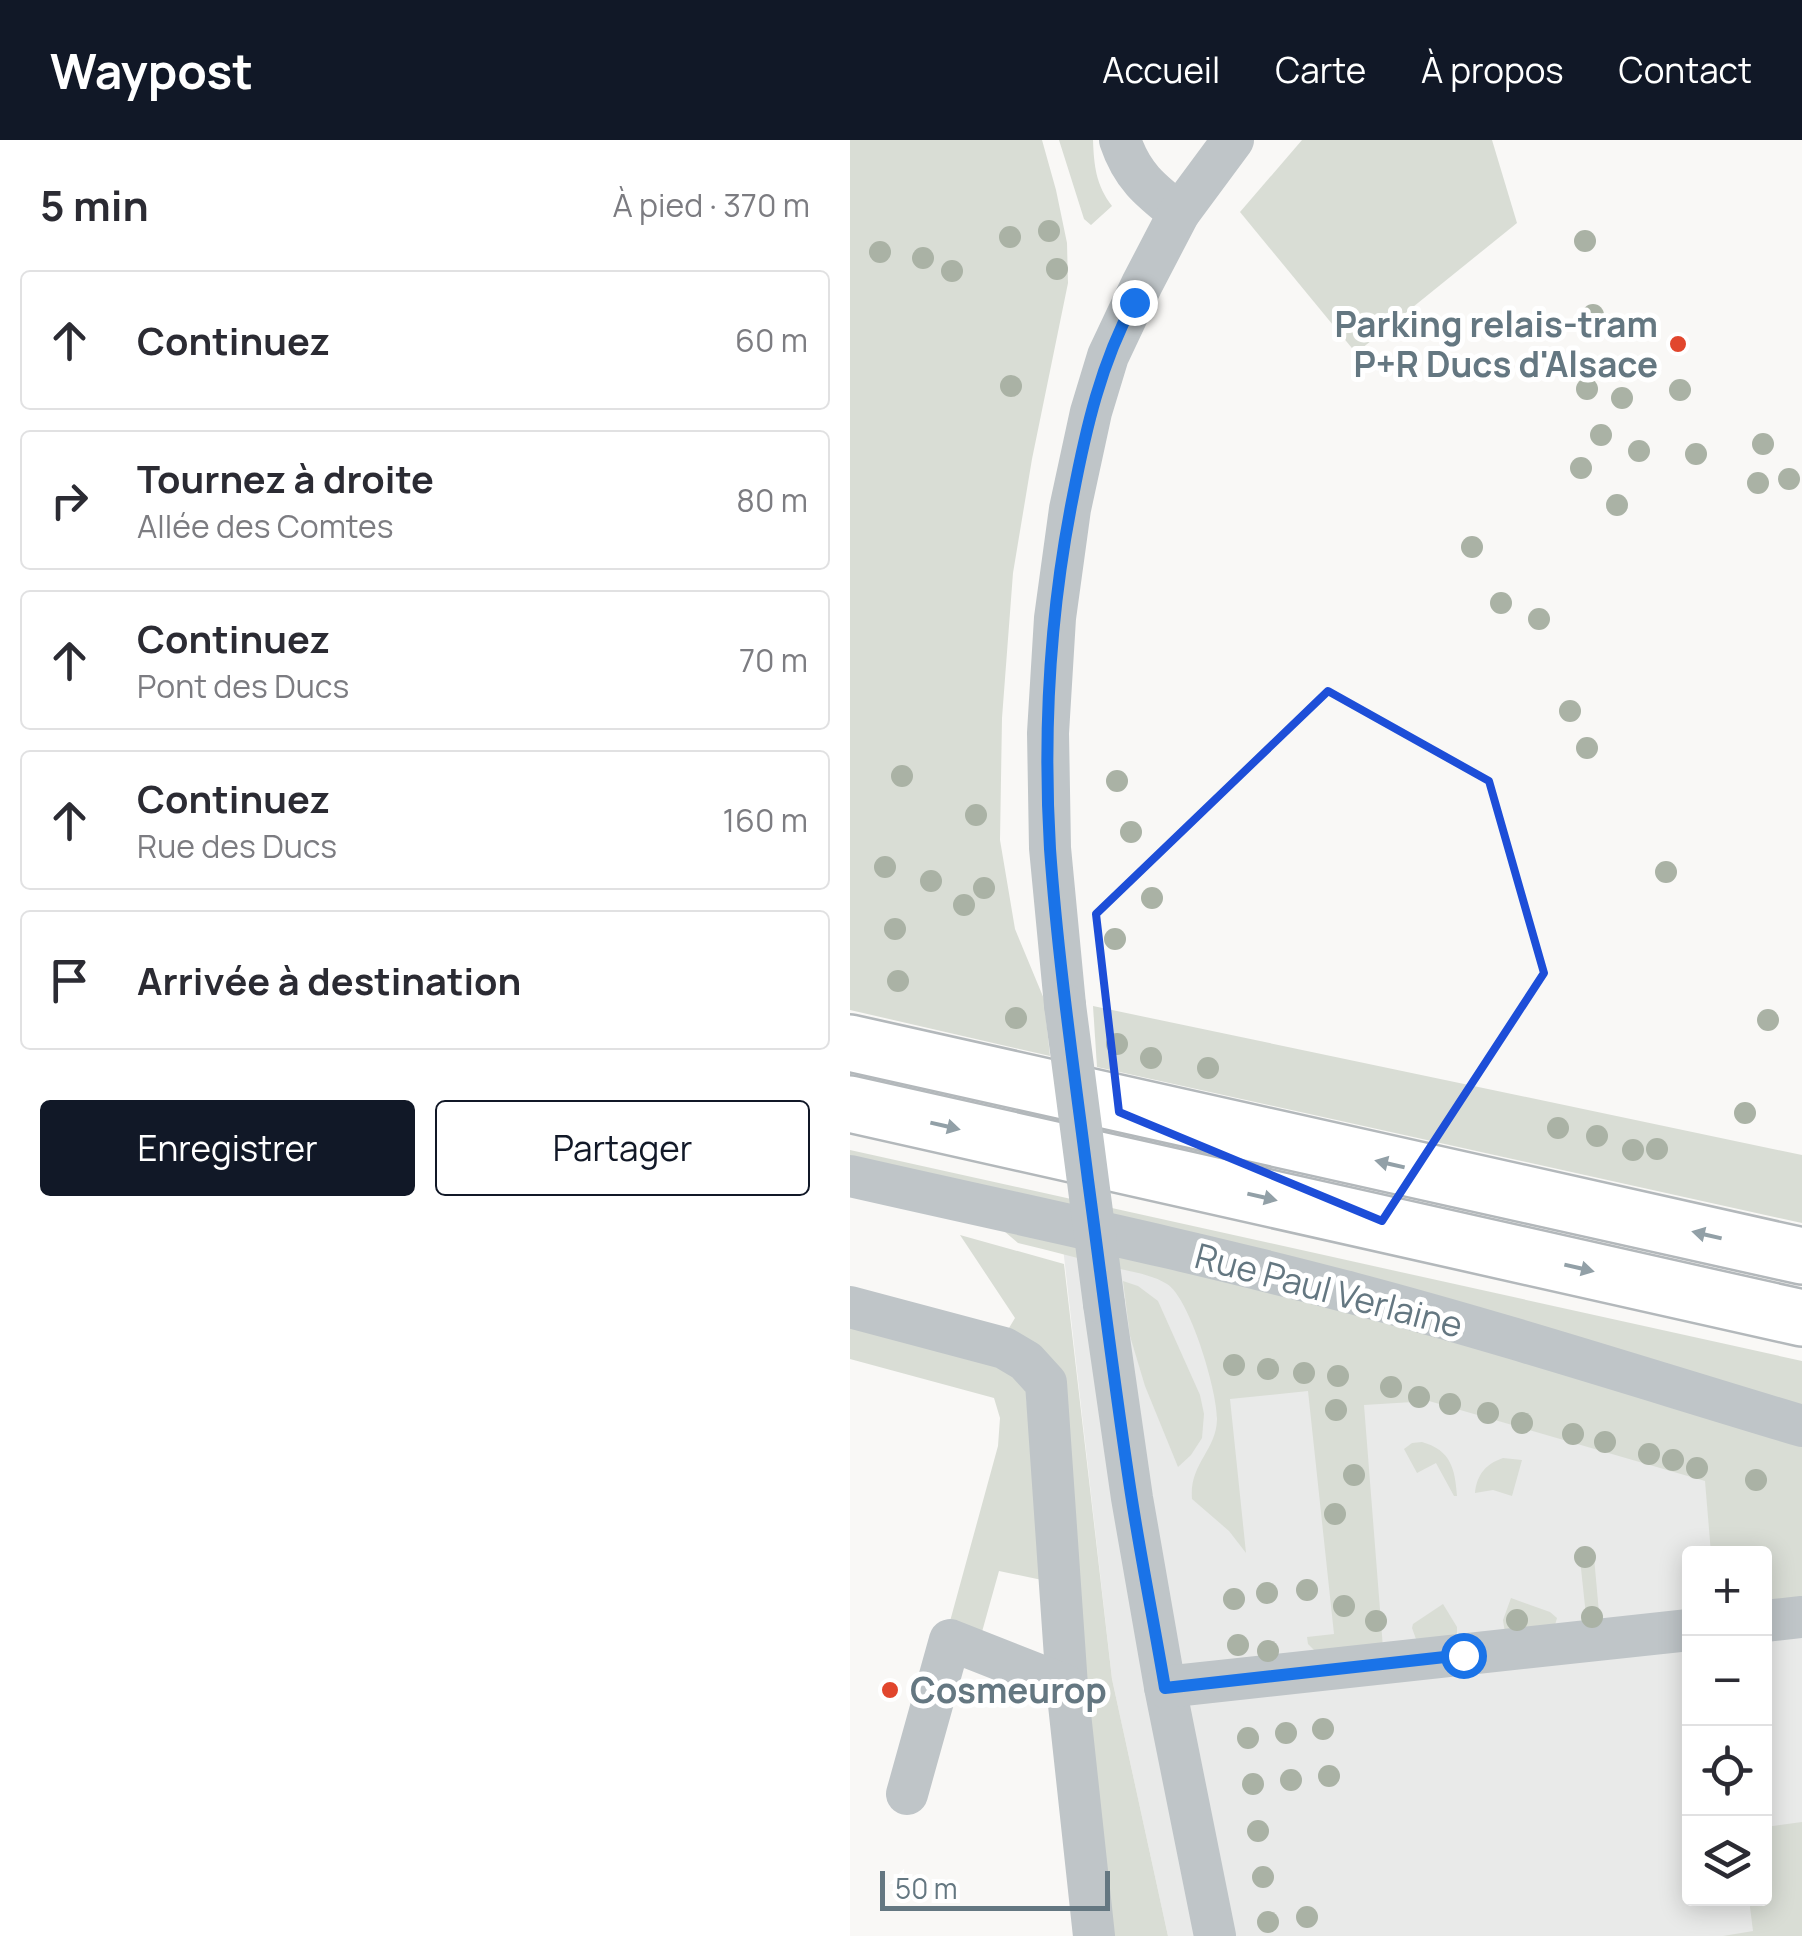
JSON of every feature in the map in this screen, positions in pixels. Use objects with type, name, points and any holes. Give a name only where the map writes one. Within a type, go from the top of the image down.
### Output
[{"type":"highway","points":[[850,1043],[1802,1256]]},
{"type":"highway","points":[[850,1104],[1802,1318]]},
{"type":"street","points":[[1120,140],[1143,184],[1178,213]]},
{"type":"street","points":[[1215,1936],[1132,1498],[1065,1005],[1048,786],[1050,680],[1060,570],[1080,458],[1098,386],[1127,316],[1178,213],[1233,140]]},
{"type":"street","name":"Rue Paul Verlaine","points":[[850,1176],[1352,1293],[1802,1426]]},
{"type":"street","points":[[850,1307],[1004,1348],[1026,1361],[1046,1384],[1067,1686],[1094,1936]]},
{"type":"street","points":[[1772,1620],[1802,1617]]},
{"type":"street","points":[[1165,1688],[1682,1631]]},
{"type":"street","points":[[907,1794],[950,1640],[1067,1686]]},
{"type":"highlighted area","points":[[1328,691],[1489,781],[1544,973],[1382,1221],[1119,1112],[1096,914]]},
{"type":"shaded area","points":[[850,140],[1042,140],[1056,190],[1067,243],[1068,283],[1013,573],[1002,718],[1000,840],[1015,929],[1044,999],[1050,1056],[850,1010]]},
{"type":"shaded area","points":[[1059,140],[1093,140],[1097,175],[1112,206],[1091,225],[1084,219]]},
{"type":"shaded area","points":[[1302,140],[1492,140],[1517,223],[1356,353],[1240,212]]},
{"type":"shaded area","points":[[1093,1006],[1802,1155],[1802,1223],[1097,1067]]},
{"type":"shaded area","points":[[850,1150],[1802,1361],[1802,1410],[850,1162]]},
{"type":"shaded area","points":[[1004,1231],[1298,1297],[1802,1438],[1802,1601],[1772,1604],[1772,1546],[1710,1546],[1705,1481],[1429,1401],[1364,1405],[1383,1648],[1316,1652],[1307,1637],[1334,1634],[1308,1391],[1230,1399],[1246,1553],[1229,1531],[1192,1499],[1194,1476],[1216,1431],[1216,1407],[1201,1347],[1176,1293],[1156,1278],[1018,1243]]},
{"type":"shaded area","points":[[960,1235],[1064,1264],[1112,1679],[1168,1936],[1113,1936],[1058,1401],[1003,1338],[1015,1318]]},
{"type":"shaded area","points":[[1062,1239],[1802,1410],[1802,1936],[1168,1936],[1112,1679]]},
{"type":"shaded area","points":[[1123,1281],[1138,1286],[1158,1301],[1200,1395],[1204,1414],[1202,1438],[1178,1467],[1145,1386],[1130,1336]]},
{"type":"shaded area","points":[[850,1318],[987,1355],[1025,1381],[1042,1580],[999,1571],[980,1639],[949,1625],[998,1446],[1000,1418],[994,1398],[850,1359]]},
{"type":"shaded area","points":[[1422,1442],[1439,1450],[1450,1462],[1457,1496],[1436,1463],[1417,1473],[1404,1449]]},
{"type":"shaded area","points":[[1503,1458],[1522,1460],[1512,1496],[1493,1490],[1475,1493],[1483,1471]]},
{"type":"shaded area","points":[[1594,1557],[1600,1624],[1587,1625],[1580,1559]]},
{"type":"shaded area","points":[[1511,1598],[1550,1612],[1557,1618],[1555,1625],[1505,1633],[1503,1620]]},
{"type":"shaded area","points":[[1443,1604],[1457,1627],[1454,1637],[1416,1639],[1413,1624]]},
{"type":"shaded area","points":[[1802,1822],[1802,1936],[1723,1936],[1753,1931],[1750,1906],[1772,1906],[1772,1826]]},
{"type":"place","name":"Parking relais-tram P+R Ducs d'Alsace","points":[[1678,344]]},
{"type":"place","name":"Cosmeurop","points":[[890,1690]]},
{"type":"route","points":[[1134,302],[1098,386],[1070,509],[1050,680],[1048,786],[1065,1005],[1132,1498],[1165,1688],[1463,1655]]}]
